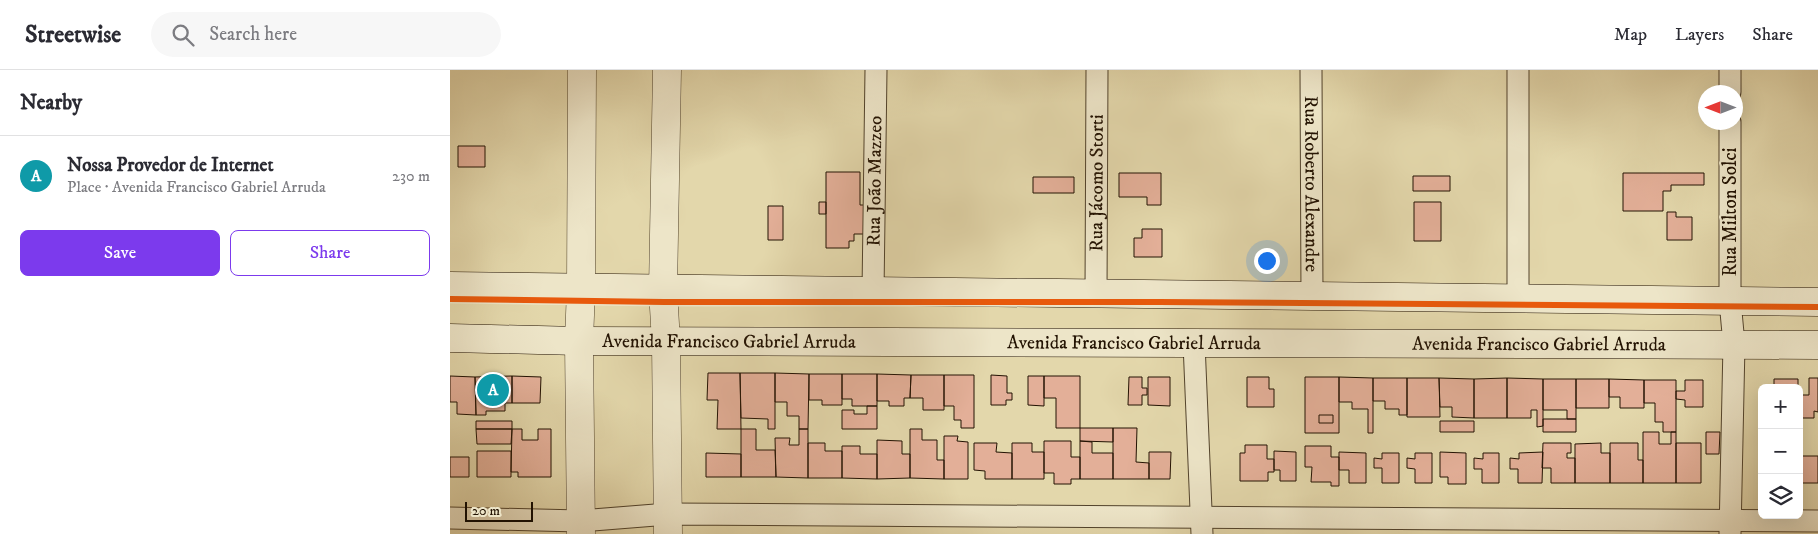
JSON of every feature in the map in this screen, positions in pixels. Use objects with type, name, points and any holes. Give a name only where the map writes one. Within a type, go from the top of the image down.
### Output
[{"type":"main road","points":[[580,527],[578,341],[581,288],[582,70]]},
{"type":"main road","points":[[667,70],[663,290],[666,342],[668,524]]},
{"type":"main road","points":[[450,286],[663,290],[1818,302]]},
{"type":"main road","name":"Avenida Francisco Gabriel Arruda","points":[[450,338],[666,342],[1818,345]]},
{"type":"street","name":"Rua João Mazzeo","points":[[873,292],[876,70]]},
{"type":"street","name":"Rua Jácomo Storti","points":[[1096,294],[1097,70]]},
{"type":"street","name":"Rua Roberto Alexandre","points":[[1311,70],[1312,297]]},
{"type":"street","points":[[1518,70],[1518,299]]},
{"type":"street","points":[[1730,70],[1730,85]]},
{"type":"street","name":"Rua Milton Solci","points":[[1730,130],[1730,301],[1734,344],[1730,527]]},
{"type":"street","points":[[1194,343],[1202,526]]},
{"type":"street","points":[[450,518],[580,527],[668,524],[1730,527],[1818,521]]},
{"type":"building","points":[[458,146],[485,146],[485,167],[458,167]]},
{"type":"building","points":[[826,172],[860,172],[860,205],[867,205],[867,234],[854,234],[854,241],[849,241],[849,248],[826,248]]},
{"type":"building","points":[[1119,173],[1161,173],[1161,205],[1147,205],[1147,197],[1119,197]]},
{"type":"building","points":[[1623,173],[1704,173],[1704,185],[1671,185],[1671,191],[1663,191],[1663,211],[1623,211]]},
{"type":"building","points":[[1413,176],[1450,176],[1450,191],[1413,191]]},
{"type":"building","points":[[1033,177],[1074,177],[1074,193],[1033,193]]},
{"type":"building","points":[[819,202],[826,202],[826,214],[819,214]]},
{"type":"building","points":[[1414,202],[1441,202],[1441,241],[1414,241]]},
{"type":"building","points":[[768,206],[783,206],[783,240],[768,240]]},
{"type":"building","points":[[1667,212],[1676,212],[1676,217],[1692,217],[1692,240],[1667,240]]},
{"type":"building","points":[[1142,229],[1162,229],[1162,257],[1134,257],[1134,238],[1142,238]]},
{"type":"building","points":[[708,373],[740,373],[741,429],[717,429],[718,400],[707,400]]},
{"type":"building","points":[[740,373],[775,373],[775,429],[768,429],[768,419],[741,418]]},
{"type":"building","points":[[775,373],[809,374],[808,429],[799,429],[799,416],[787,416],[787,402],[775,402]]},
{"type":"building","points":[[809,374],[842,374],[842,405],[822,405],[822,400],[809,400]]},
{"type":"building","points":[[842,374],[877,374],[877,406],[852,406],[852,399],[842,399]]},
{"type":"building","points":[[877,374],[911,375],[910,398],[904,398],[904,406],[889,406],[889,401],[877,401]]},
{"type":"building","points":[[911,375],[944,375],[944,410],[923,410],[923,398],[910,398]]},
{"type":"building","points":[[944,375],[974,375],[974,428],[961,428],[961,420],[954,420],[954,406],[944,406]]},
{"type":"building","points":[[991,375],[1007,376],[1007,393],[1012,393],[1012,400],[1006,400],[1006,405],[991,405]]},
{"type":"building","points":[[450,376],[475,377],[476,415],[457,414],[457,402],[450,402]]},
{"type":"building","points":[[512,376],[541,377],[540,403],[512,403]]},
{"type":"building","points":[[512,376],[512,403],[505,403],[505,411],[486,411],[486,415],[476,415],[475,377]]},
{"type":"building","points":[[1028,376],[1044,376],[1044,406],[1028,405]]},
{"type":"building","points":[[1044,376],[1080,376],[1080,428],[1056,428],[1056,398],[1044,398]]},
{"type":"building","points":[[1129,377],[1142,377],[1142,388],[1147,388],[1147,395],[1142,395],[1142,405],[1128,405]]},
{"type":"building","points":[[1148,377],[1170,377],[1170,406],[1148,405]]},
{"type":"building","points":[[1247,377],[1269,377],[1269,389],[1274,389],[1274,407],[1247,407]]},
{"type":"building","points":[[1305,377],[1339,377],[1339,433],[1305,433]]},
{"type":"building","points":[[1339,377],[1373,378],[1373,433],[1368,433],[1368,409],[1352,409],[1352,402],[1339,402]]},
{"type":"building","points":[[1373,378],[1407,378],[1407,415],[1399,415],[1399,409],[1385,409],[1385,401],[1373,401]]},
{"type":"building","points":[[1407,378],[1439,378],[1440,417],[1407,417]]},
{"type":"building","points":[[1439,378],[1474,379],[1474,418],[1452,417],[1452,407],[1440,407]]},
{"type":"building","points":[[1507,378],[1543,379],[1543,426],[1537,427],[1537,410],[1531,410],[1531,418],[1507,418]]},
{"type":"building","points":[[1507,378],[1507,418],[1474,418],[1474,379]]},
{"type":"building","points":[[1809,378],[1818,378],[1818,412],[1814,411],[1814,418],[1803,418],[1803,395],[1809,395]]},
{"type":"building","points":[[1543,379],[1576,379],[1576,419],[1567,419],[1567,410],[1543,410]]},
{"type":"building","points":[[1576,379],[1609,379],[1609,408],[1576,408]]},
{"type":"building","points":[[1609,379],[1644,380],[1644,408],[1620,408],[1620,397],[1609,397]]},
{"type":"building","points":[[1774,379],[1798,379],[1798,384],[1774,384]]},
{"type":"building","points":[[1644,380],[1676,380],[1676,432],[1663,432],[1663,422],[1655,422],[1655,403],[1644,403]]},
{"type":"building","points":[[1685,380],[1703,380],[1703,407],[1685,407],[1685,400],[1676,399],[1676,391],[1685,391]]},
{"type":"building","points":[[867,406],[877,406],[877,429],[842,429],[842,410],[854,410],[854,414],[867,414]]},
{"type":"building","points":[[1319,415],[1333,415],[1333,423],[1319,423]]},
{"type":"building","points":[[1543,419],[1576,419],[1576,432],[1543,432]]},
{"type":"building","points":[[476,421],[512,421],[512,429],[476,429]]},
{"type":"building","points":[[1440,421],[1474,421],[1474,432],[1440,432]]},
{"type":"building","points":[[1080,428],[1113,428],[1113,442],[1080,441]]},
{"type":"building","points":[[1113,428],[1137,428],[1136,462],[1149,463],[1149,479],[1113,479]]},
{"type":"building","points":[[476,429],[512,429],[511,444],[477,444]]},
{"type":"building","points":[[512,429],[522,429],[522,440],[538,440],[538,429],[551,429],[551,477],[518,477],[518,472],[511,472]]},
{"type":"building","points":[[741,429],[756,429],[756,450],[775,450],[776,477],[741,477]]},
{"type":"building","points":[[799,429],[808,429],[808,478],[776,477],[775,438],[790,438],[789,445],[799,445]]},
{"type":"building","points":[[910,429],[922,429],[922,440],[937,440],[937,460],[944,460],[944,479],[910,478]]},
{"type":"building","points":[[1643,432],[1659,432],[1659,444],[1671,444],[1671,432],[1676,432],[1676,483],[1643,483]]},
{"type":"building","points":[[1706,432],[1720,432],[1719,454],[1706,454]]},
{"type":"building","points":[[944,436],[958,436],[957,441],[968,442],[968,479],[944,479]]},
{"type":"building","points":[[877,440],[902,441],[902,454],[910,454],[910,478],[877,479]]},
{"type":"building","points":[[1044,441],[1071,441],[1071,457],[1080,457],[1080,479],[1071,479],[1071,484],[1054,484],[1054,473],[1044,473]]},
{"type":"building","points":[[1080,441],[1092,442],[1092,453],[1113,453],[1113,479],[1080,479]]},
{"type":"building","points":[[808,443],[825,443],[825,451],[842,451],[842,478],[808,478]]},
{"type":"building","points":[[974,443],[997,443],[996,452],[1012,453],[1012,479],[985,479],[985,471],[974,470]]},
{"type":"building","points":[[1012,443],[1032,443],[1032,452],[1044,452],[1044,479],[1012,479]]},
{"type":"building","points":[[1543,443],[1571,443],[1571,453],[1567,453],[1567,458],[1575,458],[1575,483],[1551,483],[1551,468],[1542,468]]},
{"type":"building","points":[[1601,443],[1601,453],[1610,453],[1610,483],[1575,483],[1575,444]]},
{"type":"building","points":[[1610,443],[1638,443],[1638,460],[1643,460],[1643,483],[1610,483]]},
{"type":"building","points":[[1676,443],[1701,443],[1701,483],[1676,483]]},
{"type":"building","points":[[1245,445],[1267,445],[1267,459],[1274,459],[1274,472],[1268,472],[1268,481],[1240,481],[1240,453],[1245,453]]},
{"type":"building","points":[[842,446],[860,446],[860,454],[877,454],[877,479],[842,478]]},
{"type":"building","points":[[1305,446],[1331,446],[1331,457],[1339,457],[1339,486],[1331,486],[1331,482],[1311,482],[1312,467],[1305,467]]},
{"type":"building","points":[[477,451],[511,451],[511,477],[477,477]]},
{"type":"building","points":[[1274,451],[1296,452],[1296,481],[1280,481],[1280,470],[1274,470]]},
{"type":"building","points":[[1149,452],[1171,452],[1170,479],[1149,479]]},
{"type":"building","points":[[1339,452],[1366,453],[1366,483],[1349,483],[1349,470],[1339,470]]},
{"type":"building","points":[[1440,452],[1466,453],[1466,484],[1448,484],[1448,477],[1440,477]]},
{"type":"building","points":[[1543,452],[1542,483],[1518,483],[1518,469],[1510,469],[1510,458],[1519,459],[1519,453]]},
{"type":"building","points":[[706,453],[741,454],[741,477],[706,477]]},
{"type":"building","points":[[1382,453],[1399,453],[1399,483],[1382,483],[1382,468],[1374,468],[1374,458],[1382,459]]},
{"type":"building","points":[[1415,453],[1432,453],[1432,483],[1415,483],[1415,469],[1407,468],[1407,458],[1415,459]]},
{"type":"building","points":[[1483,453],[1499,453],[1499,483],[1482,483],[1482,469],[1474,469],[1474,458],[1483,459]]},
{"type":"building","points":[[1803,456],[1818,456],[1818,483],[1803,483]]},
{"type":"building","points":[[450,457],[469,457],[469,477],[450,477]]},
{"type":"cycle path","points":[[450,299],[664,302],[1159,302],[1818,307]]},
{"type":"place","name":"Nossa Provedor de Internet","points":[[493,390]]}]
